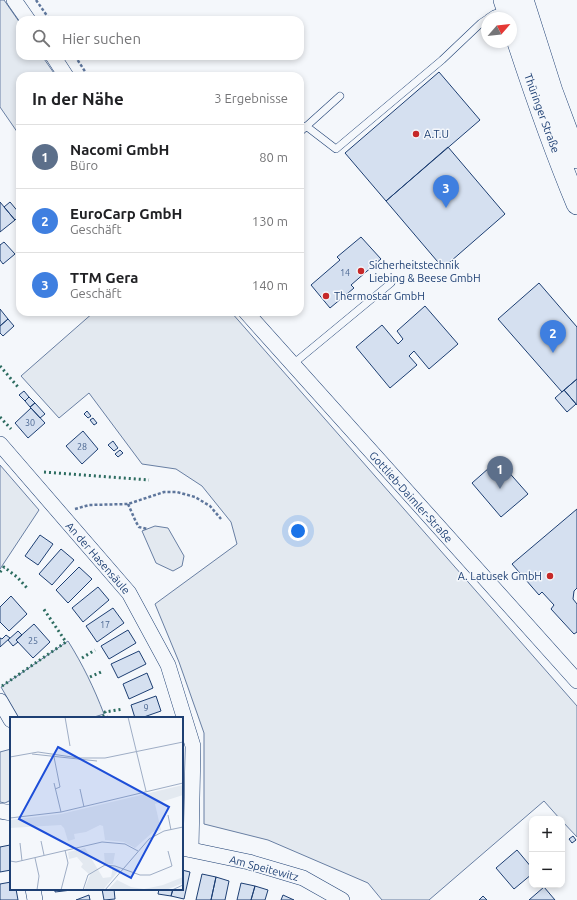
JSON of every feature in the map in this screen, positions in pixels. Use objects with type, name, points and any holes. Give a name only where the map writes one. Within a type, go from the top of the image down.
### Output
[{"type":"main road","name":"Thüringer Straße","points":[[513,9],[552,91],[577,158]]},
{"type":"main road","name":"Thüringer Straße","points":[[513,9],[535,95],[577,204]]},
{"type":"street","points":[[14,0],[25,16]]},
{"type":"street","points":[[56,60],[63,72]]},
{"type":"street","name":"Gottlieb-Daimler-Straße","points":[[250,316],[577,681]]},
{"type":"street","name":"An der Hasensäule","points":[[0,444],[130,593],[168,665],[193,746],[187,849]]},
{"type":"street","points":[[0,702],[10,718]]},
{"type":"street","points":[[0,811],[10,813]]},
{"type":"street","name":"Am Speitewitz","points":[[187,849],[249,862],[303,878],[342,900]]},
{"type":"street","points":[[33,890],[35,900]]},
{"type":"lane","points":[[502,12],[513,9]]},
{"type":"lane","points":[[340,96],[306,126],[336,149],[442,60],[481,23]]},
{"type":"lane","points":[[293,364],[390,283]]},
{"type":"path","points":[[36,0],[47,16]]},
{"type":"path","points":[[78,60],[85,72]]},
{"type":"path","points":[[62,516],[78,507],[89,505],[128,504],[164,492],[177,492],[195,498],[210,506],[221,519]]},
{"type":"path","points":[[128,504],[139,527],[147,529]]},
{"type":"shaded area","points":[[0,0],[4,0],[16,17],[16,60],[45,60],[53,72],[16,72],[16,130],[0,107]]},
{"type":"shaded area","points":[[89,316],[235,316],[577,706],[577,837],[565,824],[565,816],[557,816],[544,801],[429,900],[382,900],[368,883],[268,840],[204,824],[204,733],[179,662],[155,604],[237,544],[231,522],[202,486],[176,469],[142,464],[89,393],[59,418],[21,376]]},
{"type":"shaded area","points":[[0,465],[39,510],[0,569]]},
{"type":"shaded area","points":[[155,526],[168,528],[184,556],[182,566],[173,571],[156,563],[142,531]]},
{"type":"shaded area","points":[[68,641],[88,677],[104,714],[94,717],[18,717],[1,687]]},
{"type":"shaded area","points":[[10,749],[10,800],[5,803],[0,802],[0,752]]},
{"type":"building","name":"A.T.U","points":[[439,72],[480,120],[386,201],[345,153]]},
{"type":"building","points":[[448,147],[505,214],[443,268],[386,201]]},
{"type":"building","points":[[0,202],[15,220],[0,232]]},
{"type":"building","points":[[10,202],[16,209],[15,220],[4,207]]},
{"type":"building","points":[[361,237],[381,259],[351,285],[354,288],[330,308],[311,285],[340,260],[337,257]]},
{"type":"building","points":[[4,242],[15,254],[3,264],[0,260],[0,245]]},
{"type":"building","points":[[539,283],[577,327],[577,379],[562,392],[498,319]]},
{"type":"building","points":[[425,306],[458,344],[429,369],[414,351],[409,356],[417,365],[390,388],[356,347],[382,325],[398,344],[403,339],[397,331]]},
{"type":"building","points":[[0,309],[8,319],[0,326]]},
{"type":"building","points":[[8,319],[14,326],[3,336],[0,333],[0,326]]},
{"type":"building","points":[[577,379],[577,405],[564,390]]},
{"type":"building","points":[[564,390],[576,404],[567,412],[555,398]]},
{"type":"building","points":[[24,391],[29,397],[25,401],[19,395]]},
{"type":"building","points":[[29,397],[35,403],[30,407],[25,401]]},
{"type":"building","points":[[35,403],[45,414],[40,418],[30,407]]},
{"type":"building","points":[[31,408],[45,423],[28,438],[15,423]]},
{"type":"building","points":[[87,411],[91,416],[88,418],[84,414]]},
{"type":"building","points":[[93,418],[97,423],[94,425],[90,420]]},
{"type":"building","points":[[83,431],[98,449],[82,464],[66,446]]},
{"type":"building","points":[[113,441],[118,448],[114,451],[108,445]]},
{"type":"building","points":[[120,450],[123,453],[118,457],[115,454]]},
{"type":"building","points":[[498,460],[528,494],[501,517],[472,483]]},
{"type":"building","name":"A. Latusek GmbH","points":[[577,509],[577,588],[574,591],[573,599],[577,604],[577,632],[574,634],[551,609],[554,605],[542,592],[539,595],[512,564]]},
{"type":"building","points":[[40,535],[53,544],[38,565],[25,556]]},
{"type":"building","points":[[61,549],[74,560],[52,585],[39,574]]},
{"type":"building","points":[[79,567],[92,579],[68,603],[56,590]]},
{"type":"building","points":[[98,587],[109,600],[83,622],[72,608]]},
{"type":"building","points":[[11,596],[27,614],[9,631],[0,622],[0,607]]},
{"type":"building","points":[[113,608],[124,623],[97,642],[86,626]]},
{"type":"building","points":[[34,624],[50,642],[33,658],[16,640]]},
{"type":"building","points":[[128,630],[136,643],[109,659],[101,646]]},
{"type":"building","points":[[18,631],[22,635],[16,640],[18,642],[13,646],[8,640]]},
{"type":"building","points":[[6,635],[10,638],[0,647],[0,638],[2,639]]},
{"type":"building","points":[[139,651],[146,664],[118,678],[111,664]]},
{"type":"building","points":[[147,673],[153,688],[129,699],[123,684]]},
{"type":"building","points":[[156,696],[161,711],[144,717],[135,717],[131,705]]},
{"type":"building","points":[[573,836],[576,840],[572,843],[569,839]]},
{"type":"building","points":[[10,845],[10,870],[0,872],[0,847]]},
{"type":"building","points":[[517,850],[529,864],[529,876],[514,889],[496,868]]},
{"type":"building","points":[[183,870],[190,872],[184,899],[171,896],[173,890],[183,890]]},
{"type":"building","points":[[202,874],[216,877],[211,900],[196,900]]},
{"type":"building","points":[[216,877],[229,881],[225,900],[211,900]]},
{"type":"building","points":[[10,882],[10,890],[16,890],[18,900],[0,900],[0,884]]},
{"type":"building","points":[[241,883],[255,886],[251,900],[237,900]]},
{"type":"building","points":[[255,886],[268,890],[265,900],[251,900]]},
{"type":"building","points":[[543,888],[545,888],[555,900],[529,900]]},
{"type":"building","points":[[55,890],[72,890],[55,892]]},
{"type":"building","points":[[102,890],[114,890],[115,899],[104,900]]},
{"type":"building","points":[[159,890],[173,890],[171,896],[158,894]]},
{"type":"building","points":[[89,895],[90,900],[76,900]]},
{"type":"building","points":[[283,895],[294,900],[281,900]]},
{"type":"building","points":[[483,896],[487,900],[479,900]]},
{"type":"hedge","points":[[0,366],[18,387]]},
{"type":"hedge","points":[[0,417],[11,429]]},
{"type":"hedge","points":[[44,472],[149,480]]},
{"type":"hedge","points":[[0,572],[4,567],[17,577],[27,588]]},
{"type":"hedge","points":[[2,686],[66,642],[43,608]]},
{"type":"hedge","points":[[82,658],[95,650]]},
{"type":"hedge","points":[[90,677],[101,672]]},
{"type":"hedge","points":[[107,717],[105,712],[123,709]]},
{"type":"hedge","points":[[101,717],[106,715]]},
{"type":"place","name":"A.T.U","points":[[416,134]]},
{"type":"place","name":"TTM Gera","points":[[446,208]]},
{"type":"place","name":"Sicherheitstechnik Liebing & Beese GmbH","points":[[361,271]]},
{"type":"place","name":"Thermostar GmbH","points":[[326,296]]},
{"type":"place","name":"EuroCarp GmbH","points":[[553,353]]},
{"type":"place","name":"Nacomi GmbH","points":[[500,489]]},
{"type":"place","name":"A. Latusek GmbH","points":[[550,576]]}]
